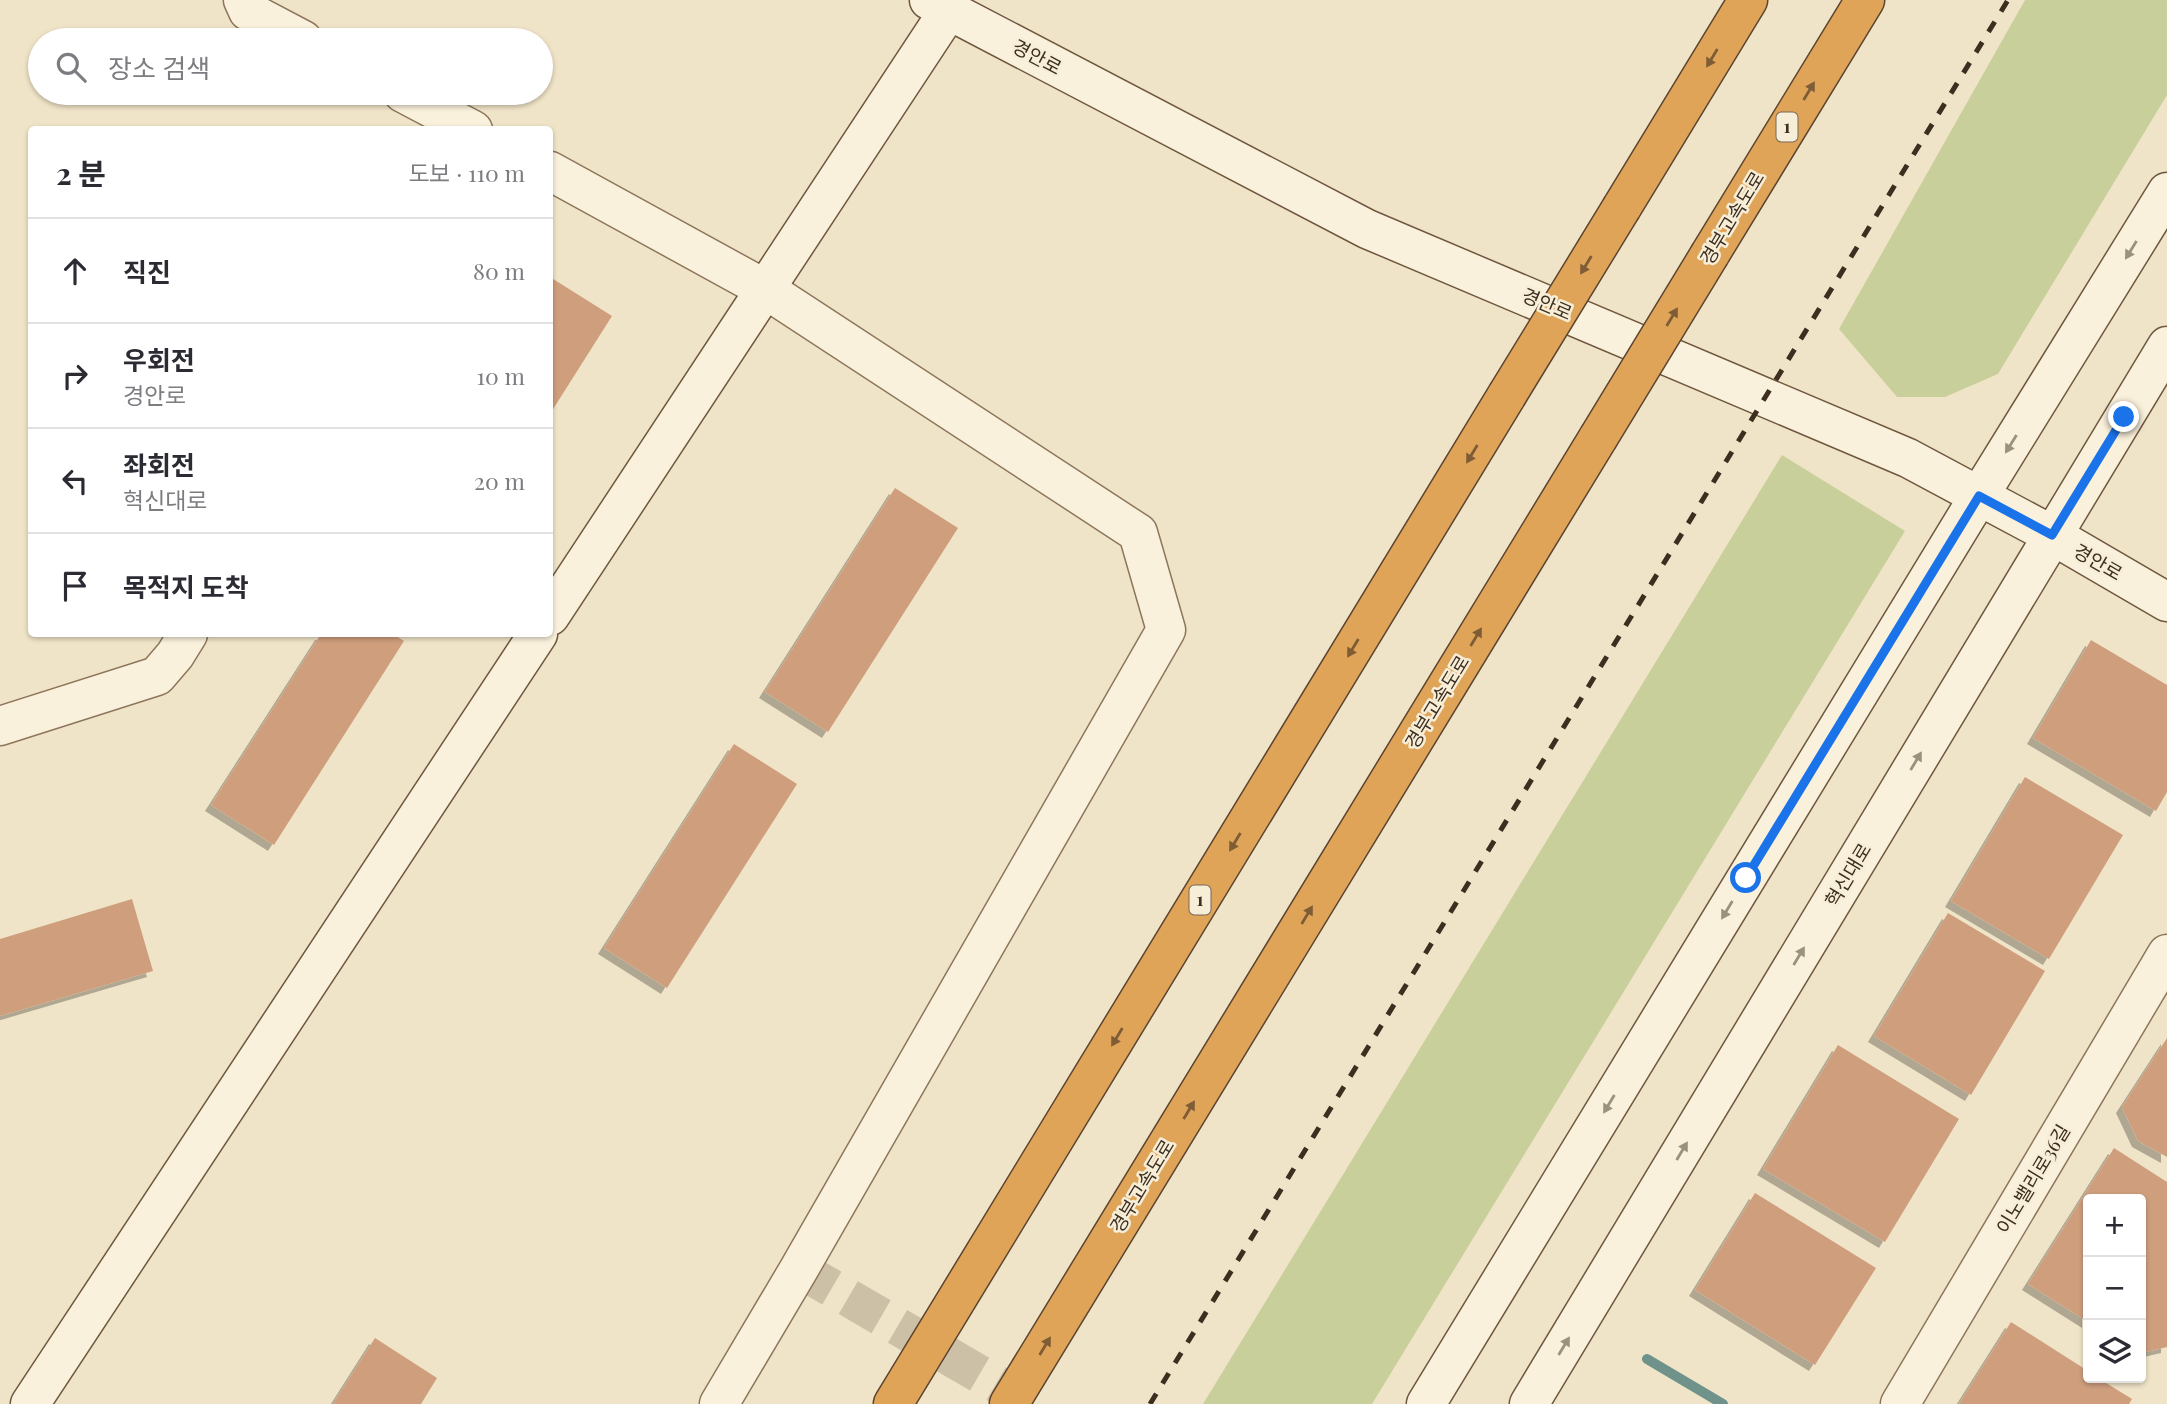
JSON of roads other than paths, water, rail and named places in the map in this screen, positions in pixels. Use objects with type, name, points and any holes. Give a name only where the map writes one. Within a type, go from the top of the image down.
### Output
[{"type":"highway","name":"1","points":[[893,1404],[1748,0]]},
{"type":"highway","name":"경부고속도로","points":[[1009,1404],[1865,0]]},
{"type":"street","points":[[243,0],[248,11],[280,28]]},
{"type":"street","points":[[553,611],[765,289],[939,5]]},
{"type":"street","name":"경안로","points":[[939,5],[1367,229],[1908,458],[2052,535],[2167,603]]},
{"type":"street","points":[[426,105],[465,126]]},
{"type":"street","points":[[553,173],[765,289],[1138,533],[1166,630],[800,1269],[719,1404]]},
{"type":"street","points":[[1426,1404],[2167,192]]},
{"type":"street","name":"혁신대로","points":[[1529,1404],[2167,346]]},
{"type":"street","points":[[0,726],[157,676],[186,637]]},
{"type":"street","points":[[30,1404],[536,637]]},
{"type":"street","name":"이노밸리로36길","points":[[1900,1404],[2167,954]]},
{"type":"waterway","points":[[1647,1359],[1723,1404]]},
{"type":"tunnel","points":[[799,1269],[1031,1404]]},
{"type":"railway","points":[[1150,1404],[2008,0]]}]
